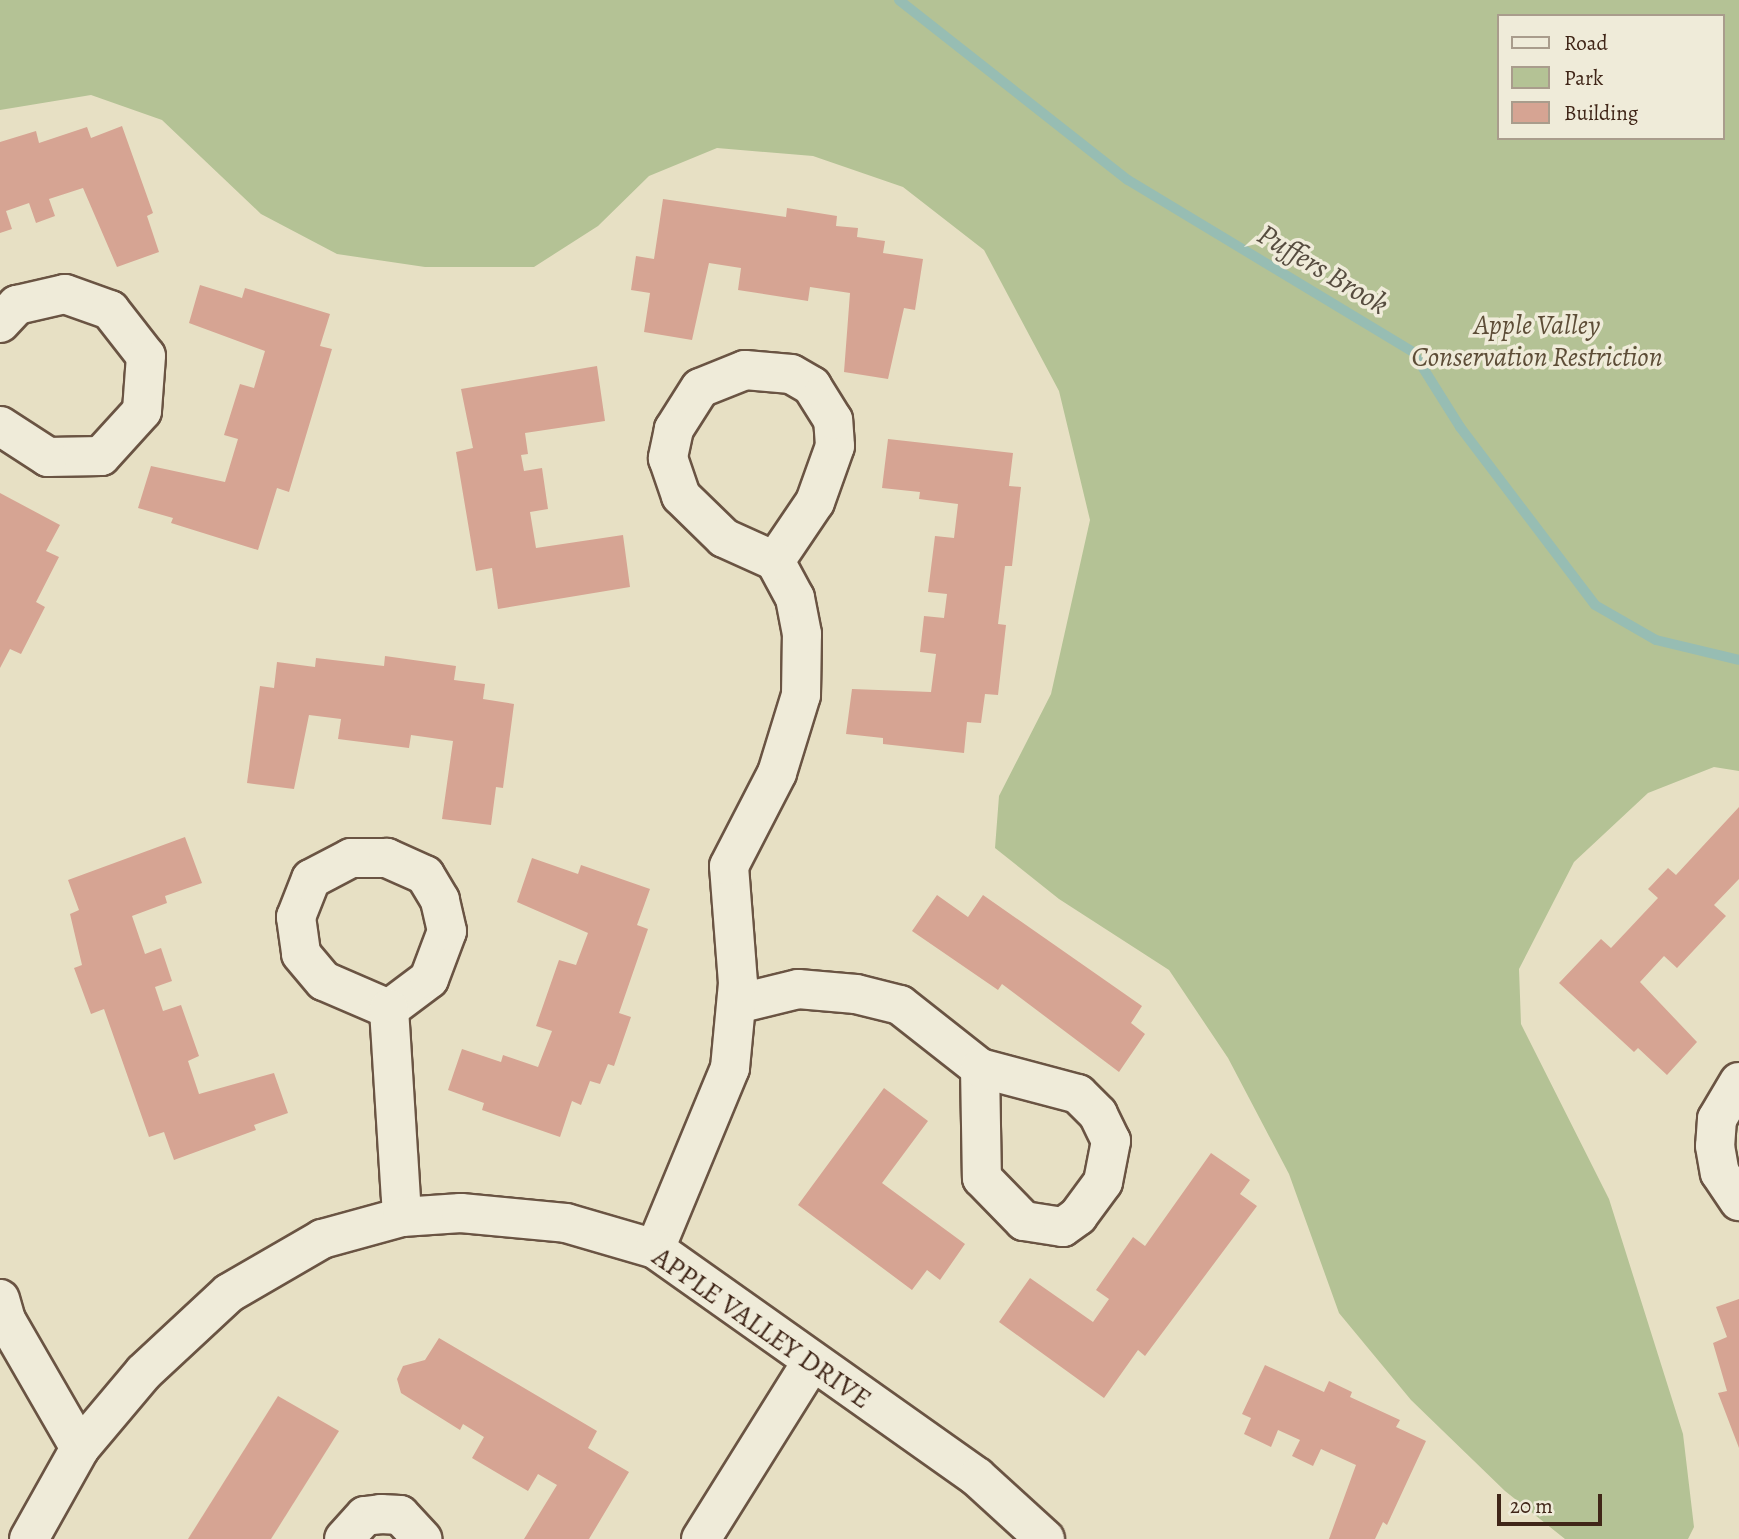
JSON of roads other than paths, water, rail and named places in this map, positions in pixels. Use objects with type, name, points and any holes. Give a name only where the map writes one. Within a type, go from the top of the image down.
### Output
[{"type":"street","points":[[0,323],[17,305],[65,293],[110,310],[146,356],[142,411],[101,456],[48,457],[0,426]]},
{"type":"street","points":[[655,1249],[727,1077],[737,1004],[729,866],[777,773],[801,695],[802,634],[795,598],[775,561],[724,538],[681,496],[668,458],[674,429],[699,388],[745,370],[791,374],[812,386],[833,420],[835,446],[815,502],[775,561]]},
{"type":"street","points":[[737,1004],[798,989],[900,1005],[980,1068]]},
{"type":"street","points":[[388,1009],[402,1217]]},
{"type":"street","points":[[1739,1082],[1717,1119],[1715,1146],[1720,1173],[1739,1202]]},
{"type":"street","name":"APPLE VALLEY DRIVE","points":[[29,1539],[80,1448],[144,1372],[229,1293],[314,1241],[402,1217],[461,1213],[566,1223],[655,1249],[811,1363],[977,1477],[1045,1539]]},
{"type":"street","points":[[0,1299],[6,1320],[80,1448]]},
{"type":"street","points":[[701,1539],[811,1363]]},
{"type":"street","points":[[344,1539],[365,1516],[381,1514],[400,1516],[422,1539]]},
{"type":"waterway","name":"Puffers Brook","points":[[899,0],[1128,180],[1413,352],[1460,427],[1595,605],[1656,640],[1739,660]]},
{"type":"park label","name":"Apple Valley Conservation Restriction","points":[[1537,341]]}]
